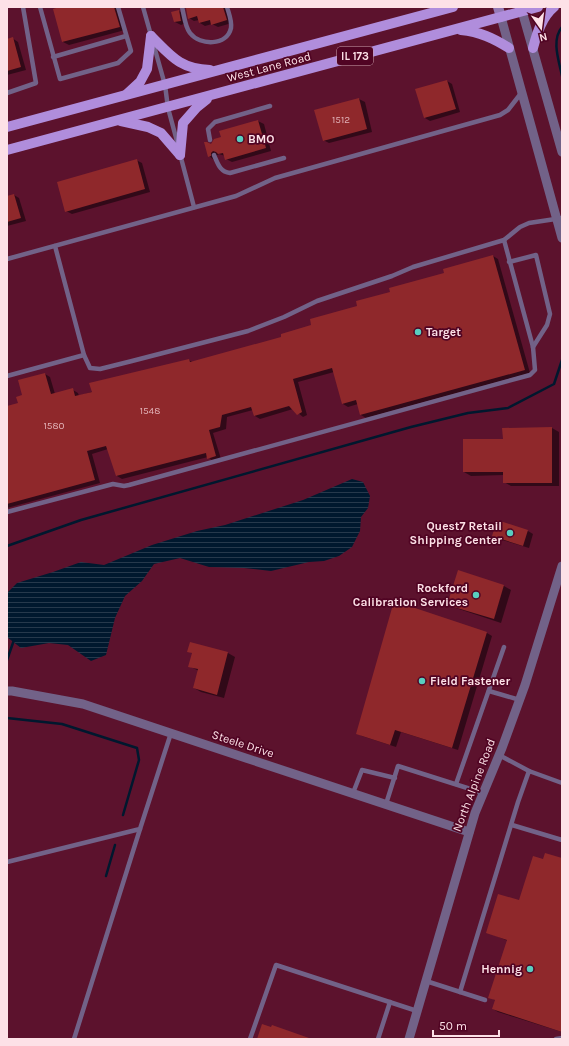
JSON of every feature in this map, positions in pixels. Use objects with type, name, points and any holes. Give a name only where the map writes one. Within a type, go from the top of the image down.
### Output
[{"type":"main road","name":"West Lane Road","points":[[7,127],[453,7]]},
{"type":"main road","points":[[498,7],[501,17]]},
{"type":"main road","name":"West Lane Road","points":[[7,150],[168,108],[501,17],[522,9],[538,7]]},
{"type":"main road","points":[[533,48],[537,32],[549,12],[554,7]]},
{"type":"main road","points":[[453,30],[475,31],[510,48]]},
{"type":"main road","points":[[152,36],[168,53],[186,66],[198,70],[220,70]]},
{"type":"main road","points":[[124,96],[140,82],[147,69],[152,36]]},
{"type":"main road","points":[[180,155],[183,123],[209,96]]},
{"type":"main road","points":[[120,120],[148,127],[161,133],[180,155]]},
{"type":"street","points":[[522,9],[562,152]]},
{"type":"street","points":[[501,17],[559,218],[562,238]]},
{"type":"street","name":"North Alpine Road","points":[[409,1039],[475,813],[520,700],[562,566]]},
{"type":"street","name":"Steele Drive","points":[[7,691],[83,704],[470,832]]},
{"type":"lane","points":[[7,93],[36,83],[24,7]]},
{"type":"lane","points":[[40,7],[60,80],[118,63],[131,51],[118,7]]},
{"type":"lane","points":[[143,7],[166,85],[168,108],[194,207]]},
{"type":"lane","points":[[182,7],[189,32],[202,42],[213,42],[225,38],[229,33],[231,27],[227,7]]},
{"type":"lane","points":[[54,56],[126,36]]},
{"type":"lane","points":[[7,259],[236,196],[279,177],[500,115],[508,110],[522,92]]},
{"type":"lane","points":[[210,140],[208,129],[215,122],[270,106]]},
{"type":"lane","points":[[214,155],[221,170],[230,173],[284,158]]},
{"type":"lane","points":[[55,246],[84,355],[90,368],[100,369],[248,331],[317,301],[392,276],[413,267],[504,240],[520,227],[529,223],[559,218]]},
{"type":"lane","points":[[7,512],[113,484],[124,486],[129,485],[524,378],[530,375],[535,370],[533,347],[504,240]]},
{"type":"lane","points":[[509,262],[536,255],[550,314],[547,325],[533,347]]},
{"type":"lane","points":[[7,376],[84,355]]},
{"type":"lane","points":[[456,784],[504,647]]},
{"type":"lane","points":[[489,691],[520,700]]},
{"type":"lane","points":[[74,1039],[171,733]]},
{"type":"lane","points":[[499,755],[529,771],[562,784]]},
{"type":"lane","points":[[386,804],[398,766],[483,793]]},
{"type":"lane","points":[[353,793],[362,770],[395,778]]},
{"type":"lane","points":[[460,992],[529,771]]},
{"type":"lane","points":[[512,825],[562,840]]},
{"type":"lane","points":[[7,862],[140,829]]},
{"type":"lane","points":[[250,1039],[276,965],[417,1011]]},
{"type":"lane","points":[[426,981],[485,1000]]},
{"type":"lane","points":[[378,1039],[390,1002]]},
{"type":"lane","points":[[556,1039],[562,1038]]},
{"type":"water","points":[[352,479],[363,482],[370,496],[368,508],[361,517],[360,531],[352,547],[339,556],[324,561],[309,562],[271,571],[244,568],[209,567],[180,558],[154,564],[142,581],[125,596],[115,618],[106,655],[91,661],[68,645],[49,643],[21,648],[7,637],[7,593],[17,583],[81,562],[104,565],[152,545],[197,531],[225,525],[303,500]]},
{"type":"building","points":[[59,7],[114,7],[120,27],[62,42],[53,9]]},
{"type":"building","points":[[223,7],[227,20],[211,25],[210,20],[199,23],[197,16],[188,19],[186,8]]},
{"type":"building","points":[[179,10],[181,21],[174,22],[171,12]]},
{"type":"building","points":[[13,37],[21,67],[7,71],[7,39]]},
{"type":"building","points":[[447,80],[456,109],[424,118],[415,89]]},
{"type":"building","points":[[359,98],[367,129],[323,141],[314,110]]},
{"type":"building","name":"BMO","points":[[258,120],[266,148],[225,160],[223,153],[218,154],[213,151],[211,156],[208,157],[204,142],[211,144],[214,139],[221,137],[219,131]]},
{"type":"building","points":[[137,159],[145,189],[65,212],[57,182]]},
{"type":"building","points":[[14,194],[21,218],[7,222],[7,196]]},
{"type":"building","points":[[493,255],[525,370],[360,415],[356,400],[342,404],[332,368],[293,379],[302,412],[297,415],[289,406],[254,416],[251,407],[222,415],[220,427],[209,430],[216,456],[207,459],[206,453],[116,476],[106,446],[87,451],[95,480],[7,504],[7,406],[18,403],[16,397],[22,395],[18,380],[45,373],[51,394],[73,388],[75,396],[92,392],[89,383],[189,359],[190,362],[281,337],[281,334],[311,325],[310,319],[357,306],[356,301],[390,292],[389,288],[444,273],[443,269]]},
{"type":"building","points":[[552,427],[552,483],[503,483],[503,472],[463,472],[463,439],[503,439],[502,428]]},
{"type":"building","name":"Quest7 Retail Shipping Center","points":[[497,520],[528,530],[523,546],[492,536]]},
{"type":"building","name":"Rockford Calibration Services","points":[[458,570],[504,585],[494,619],[447,605]]},
{"type":"building","name":"Field Fastener","points":[[394,601],[487,632],[452,748],[395,730],[390,745],[356,734]]},
{"type":"building","points":[[190,642],[228,652],[217,695],[193,688],[198,669],[188,667],[192,653],[187,652]]},
{"type":"building","name":"Hennig","points":[[545,853],[562,858],[562,1032],[492,1009],[495,1000],[488,998],[507,940],[486,933],[498,894],[519,900],[533,856],[543,859]]},
{"type":"building","points":[[262,1024],[271,1027],[272,1025],[309,1039],[257,1039]]},
{"type":"waterway","points":[[562,27],[556,44],[562,76]]},
{"type":"waterway","points":[[7,546],[81,520],[411,427],[468,413],[508,408],[554,384],[562,360]]},
{"type":"waterway","points":[[7,660],[14,640]]},
{"type":"waterway","points":[[7,718],[62,724],[137,748],[139,760],[123,815]]},
{"type":"waterway","points":[[106,876],[115,845]]},
{"type":"place","name":"BMO","points":[[240,139]]},
{"type":"place","name":"Target","points":[[418,332]]},
{"type":"place","name":"Quest7 Retail Shipping Center","points":[[510,533]]},
{"type":"place","name":"Rockford Calibration Services","points":[[476,595]]},
{"type":"place","name":"Field Fastener","points":[[422,681]]},
{"type":"place","name":"Hennig","points":[[530,969]]}]
